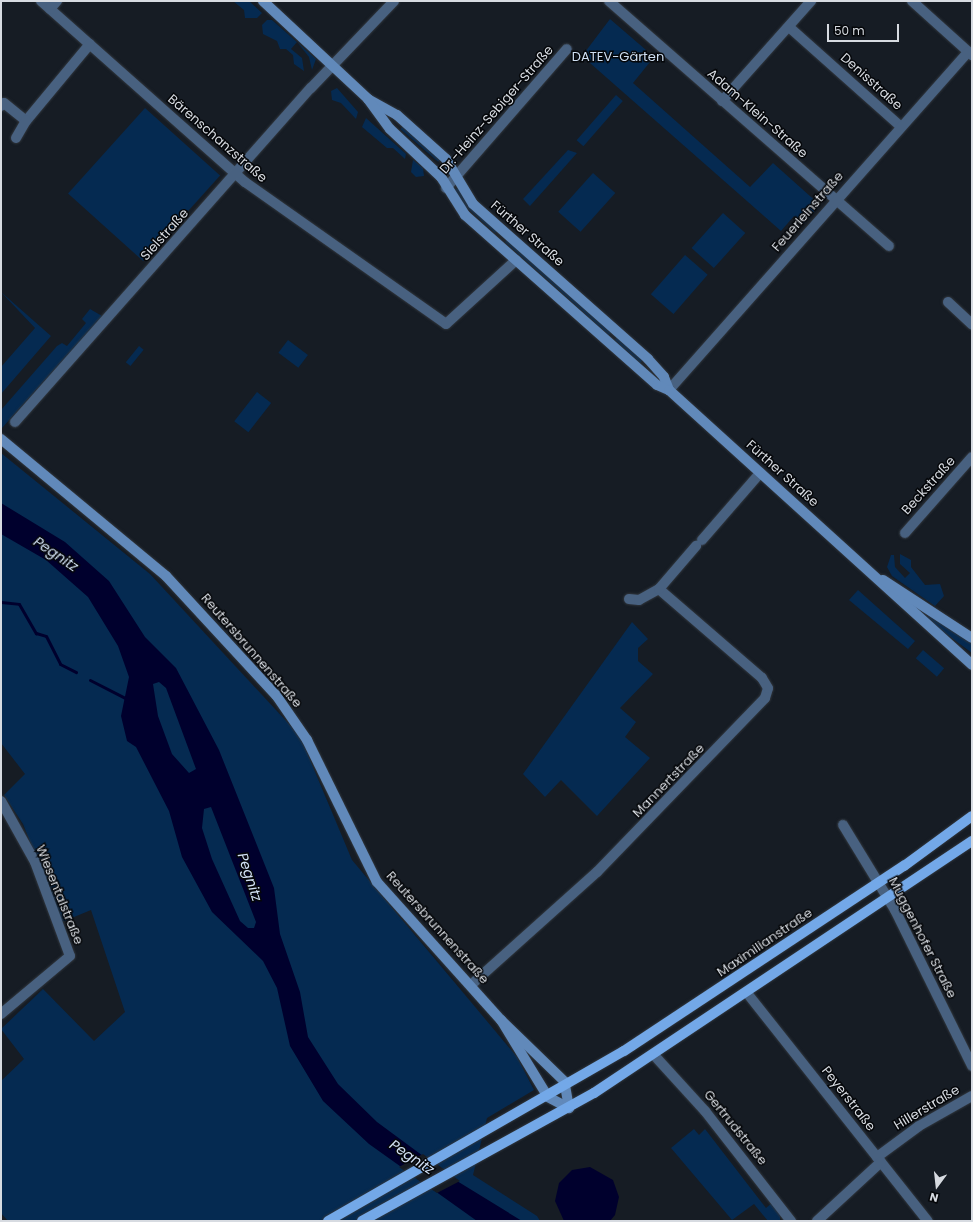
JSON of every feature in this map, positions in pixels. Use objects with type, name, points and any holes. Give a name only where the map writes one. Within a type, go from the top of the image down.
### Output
[{"type":"main road","name":"Fürther Straße","points":[[263,1],[368,99],[390,129],[435,171],[460,210],[657,385],[669,390],[878,577],[972,638]]},
{"type":"main road","name":"Fürther Straße","points":[[368,99],[396,115],[446,159],[473,204],[648,359],[664,377],[669,390]]},
{"type":"main road","name":"Reutersbrunnenstraße","points":[[1,439],[166,576],[276,695],[307,740],[377,882],[501,1020],[567,1085]]},
{"type":"main road","name":"Fürther Straße","points":[[878,577],[895,598],[972,665]]},
{"type":"main road","name":"Maximilianstraße","points":[[328,1221],[494,1129],[548,1097],[733,981],[879,882],[972,816]]},
{"type":"main road","points":[[362,1221],[502,1143],[569,1108],[654,1055],[972,841]]},
{"type":"main road","name":"Reutersbrunnenstraße","points":[[501,1020],[548,1097]]},
{"type":"main road","points":[[567,1085],[569,1108]]},
{"type":"main road","points":[[548,1097],[569,1108]]},
{"type":"street","name":"Bärenschanzstraße","points":[[41,1],[236,174],[446,324],[516,260]]},
{"type":"street","points":[[50,9],[57,1]]},
{"type":"street","name":"Sielstraße","points":[[15,422],[236,174],[394,1]]},
{"type":"street","name":"Adam-Klein-Straße","points":[[609,1],[889,246]]},
{"type":"street","points":[[722,101],[811,1]]},
{"type":"street","points":[[912,1],[970,54]]},
{"type":"street","name":"Denisstraße","points":[[788,26],[900,126]]},
{"type":"street","points":[[16,138],[26,121],[90,44]]},
{"type":"street","name":"Dr.-Heinz-Sebiger-Straße","points":[[446,188],[566,49]]},
{"type":"street","name":"Feuerleinstraße","points":[[669,390],[900,126],[970,54]]},
{"type":"street","points":[[1,106],[4,103],[26,121]]},
{"type":"street","points":[[948,302],[972,324]]},
{"type":"street","name":"Beckstraße","points":[[905,533],[972,457]]},
{"type":"street","points":[[629,599],[639,600],[659,589],[760,472]]},
{"type":"street","name":"Mannertstraße","points":[[471,985],[597,872],[765,698],[768,688],[762,678],[659,589]]},
{"type":"street","name":"Wiesentalstraße","points":[[1,801],[35,862],[70,956],[2,1011]]},
{"type":"street","name":"Muggenhofer Straße","points":[[843,825],[889,898],[972,1066]]},
{"type":"street","name":"Peyerstraße","points":[[747,993],[928,1221]]},
{"type":"street","name":"Gertrudstraße","points":[[654,1055],[705,1111],[791,1221]]},
{"type":"street","name":"Hillerstraße","points":[[816,1221],[879,1160],[919,1126],[972,1096]]},
{"type":"green space","points":[[233,1],[249,1],[262,13],[257,18],[245,18],[244,10]]},
{"type":"green space","name":"DATEV-Gärten","points":[[610,19],[646,50],[642,55],[650,62],[633,83],[750,187],[773,163],[820,205],[803,224],[794,216],[781,231],[582,56]]},
{"type":"green space","points":[[267,20],[272,20],[297,42],[291,49],[302,58],[304,71],[294,64],[293,55],[286,49],[280,49],[277,41],[263,34],[262,25]]},
{"type":"green space","points":[[297,43],[316,59],[312,70],[309,57]]},
{"type":"green space","points":[[337,88],[358,112],[356,119],[341,103],[332,100],[331,91]]},
{"type":"green space","points":[[616,95],[623,101],[583,146],[577,140]]},
{"type":"green space","points":[[145,108],[220,176],[143,261],[68,193]]},
{"type":"green space","points":[[366,118],[406,154],[405,159],[393,148],[387,148],[362,127]]},
{"type":"green space","points":[[403,126],[441,159],[438,162],[400,129]]},
{"type":"green space","points":[[568,150],[577,153],[530,206],[523,199]]},
{"type":"green space","points":[[413,160],[423,168],[424,176],[416,177],[411,172]]},
{"type":"green space","points":[[593,173],[615,193],[580,232],[558,212]]},
{"type":"green space","points":[[458,188],[498,230],[495,233],[464,205],[454,190]]},
{"type":"green space","points":[[723,213],[745,233],[714,268],[692,248]]},
{"type":"green space","points":[[508,239],[612,331],[609,335],[505,242]]},
{"type":"green space","points":[[685,255],[708,275],[674,314],[651,294]]},
{"type":"green space","points":[[1,292],[51,336],[1,394],[1,367],[35,328]]},
{"type":"green space","points":[[90,309],[102,316],[2,428],[1,410],[57,346],[62,343],[67,346],[86,323],[82,319]]},
{"type":"green space","points":[[617,337],[643,360],[640,363],[615,340]]},
{"type":"green space","points":[[288,340],[308,355],[298,368],[278,353]]},
{"type":"green space","points":[[139,346],[144,350],[130,366],[126,362]]},
{"type":"green space","points":[[257,392],[271,403],[248,432],[234,421]]},
{"type":"green space","points":[[1,453],[150,574],[300,736],[352,860],[517,1057],[534,1090],[487,1118],[473,1175],[537,1216],[540,1221],[8,1221],[1,1213],[1,1081],[24,1059],[1,1029],[43,989],[94,1041],[125,1012],[91,910],[62,922],[23,824],[4,795],[25,774],[1,743]]},
{"type":"green space","points":[[900,554],[911,560],[911,567],[925,585],[940,584],[944,596],[935,606],[892,576],[887,567],[891,555],[894,555],[895,567],[905,578],[910,573],[900,564]]},
{"type":"green space","points":[[858,590],[915,641],[908,649],[849,600]]},
{"type":"green space","points":[[929,615],[972,644],[972,653],[926,619]]},
{"type":"green space","points":[[632,622],[648,639],[638,648],[638,661],[653,674],[620,708],[636,722],[625,737],[650,758],[597,816],[561,780],[545,797],[523,774]]},
{"type":"green space","points":[[923,650],[944,668],[937,677],[916,658]]},
{"type":"green space","points":[[694,1129],[699,1135],[705,1129],[766,1208],[772,1203],[780,1212],[780,1221],[768,1221],[754,1204],[732,1220],[671,1148]]},
{"type":"water","name":"Pegnitz","points":[[1,503],[65,542],[109,581],[145,637],[176,668],[219,750],[274,888],[280,934],[300,992],[308,1037],[338,1084],[377,1122],[457,1181],[522,1221],[477,1221],[369,1144],[323,1101],[290,1046],[277,988],[263,961],[212,912],[182,857],[169,811],[136,747],[127,741],[121,716],[129,677],[118,646],[88,597],[46,560],[1,534]],"holes":[[[159,682],[166,688],[196,769],[189,773],[172,754],[158,716],[153,684]],[[211,807],[256,922],[254,928],[248,928],[240,921],[212,859],[202,828],[204,809]]]},
{"type":"water","points":[[590,1167],[613,1180],[619,1197],[615,1215],[610,1221],[564,1221],[555,1201],[559,1183],[572,1170]]},
{"type":"pier","points":[[423,1154],[460,1181],[437,1193],[399,1167]]},
{"type":"waterway","points":[[1,602],[19,604],[36,633],[46,636],[60,664],[76,672]]},
{"type":"waterway","points":[[90,680],[127,699]]}]
